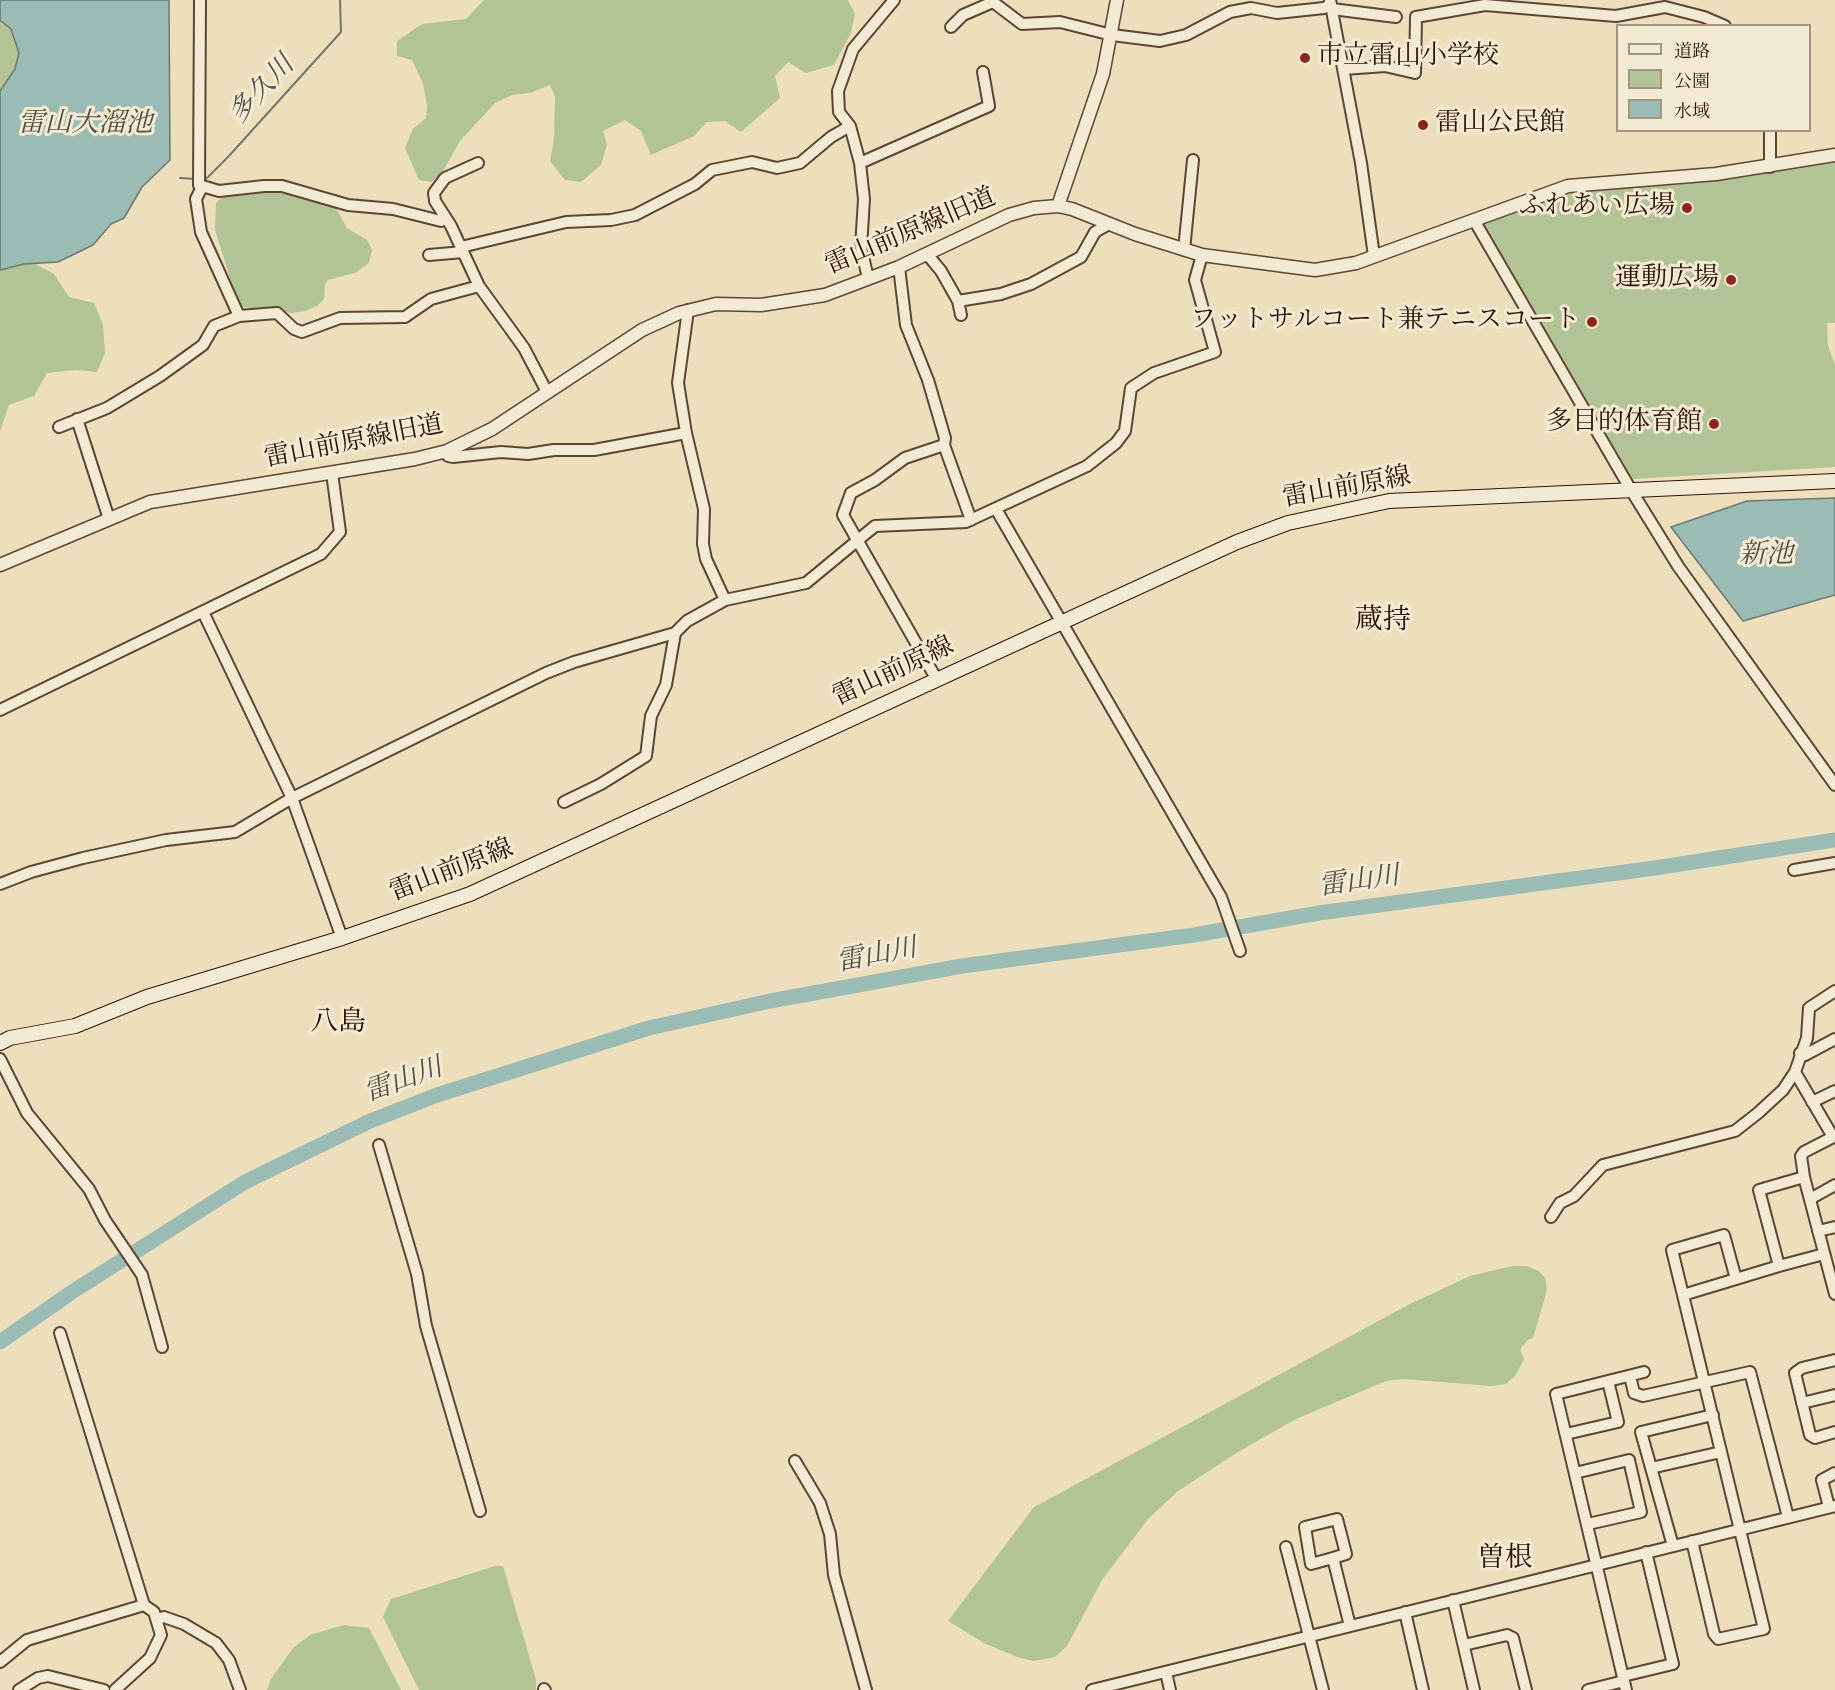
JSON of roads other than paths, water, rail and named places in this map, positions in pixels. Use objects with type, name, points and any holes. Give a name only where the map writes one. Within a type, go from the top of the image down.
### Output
[{"type":"main road","name":"雷山前原線","points":[[0,1043],[10,1038],[67,1029],[147,997],[342,938],[471,894],[1237,542],[1313,516],[1389,501],[1835,481]]},
{"type":"street","points":[[200,0],[200,182],[196,199],[201,232],[239,316]]},
{"type":"street","points":[[868,278],[861,248],[864,199],[860,163],[850,126],[839,112],[838,100],[846,64],[866,31],[894,0]]},
{"type":"street","points":[[1058,206],[1102,74],[1112,35],[1117,0]]},
{"type":"street","points":[[951,27],[963,15],[994,1],[1022,24],[1060,22],[1112,35],[1160,41],[1186,35],[1230,12],[1251,8],[1277,13],[1324,8],[1331,4],[1396,17]]},
{"type":"street","points":[[1331,4],[1344,69],[1374,256]]},
{"type":"street","points":[[1344,69],[1385,66],[1415,73],[1416,17],[1485,5],[1616,16],[1666,4],[1720,24]]},
{"type":"street","points":[[860,163],[989,106],[983,72]]},
{"type":"street","points":[[429,255],[462,249],[566,222],[611,220],[635,214],[663,202],[712,170],[738,163],[752,162],[777,168],[800,163],[831,137],[850,126]]},
{"type":"street","points":[[1770,132],[1770,167]]},
{"type":"street","name":"雷山前原線旧道","points":[[0,565],[150,502],[176,496],[425,458],[447,451],[492,429],[642,330],[688,310],[716,304],[761,305],[825,295],[899,267],[1009,215],[1034,208],[1058,206],[1202,255],[1315,270],[1339,268],[1568,186],[1770,167],[1835,155]]},
{"type":"street","points":[[1184,250],[1193,160]]},
{"type":"street","points":[[478,163],[445,178],[437,185],[434,193],[435,201],[462,249],[479,286],[524,348],[547,392]]},
{"type":"street","points":[[200,182],[219,191],[282,186],[348,205],[393,209],[441,221],[445,218]]},
{"type":"street","points":[[1474,220],[1631,490],[1678,566],[1835,785]]},
{"type":"street","points":[[958,301],[1001,294],[1031,284],[1080,257],[1095,232],[1109,224]]},
{"type":"street","points":[[927,254],[942,271],[958,301],[961,315]]},
{"type":"street","points":[[0,884],[31,872],[83,858],[166,840],[235,832],[292,798],[546,674],[574,662],[675,633],[687,621],[724,600],[806,583],[823,572],[874,526],[971,520],[1087,466],[1116,443],[1125,432],[1131,388],[1140,380],[1215,352],[1195,280],[1202,255]]},
{"type":"street","points":[[899,267],[906,325],[928,380],[945,438],[944,445],[971,520]]},
{"type":"street","points":[[58,427],[107,408],[160,376],[203,345],[214,326],[239,316],[277,313],[294,329],[302,332],[340,318],[405,317],[431,299],[479,286]]},
{"type":"street","points":[[688,310],[678,383],[686,433],[704,509],[703,544],[706,559],[724,600]]},
{"type":"street","points":[[77,419],[109,519]]},
{"type":"street","points":[[447,451],[448,456],[453,457],[501,452],[528,454],[554,450],[594,450],[686,433]]},
{"type":"street","points":[[937,680],[843,515],[852,493],[875,480],[905,458],[944,445]]},
{"type":"street","points":[[0,711],[310,561],[330,546],[340,532],[341,524],[332,472]]},
{"type":"street","points":[[996,509],[1227,908],[1240,951]]},
{"type":"street","points":[[202,612],[292,798],[342,938]]},
{"type":"street","points":[[564,802],[602,784],[646,756],[651,716],[666,685],[675,633]]},
{"type":"street","points":[[1794,870],[1835,863]]},
{"type":"street","points":[[1551,1217],[1560,1203],[1574,1196],[1603,1165],[1735,1131],[1773,1100],[1795,1072],[1810,1023],[1809,1008],[1835,991]]},
{"type":"street","points":[[1800,1053],[1805,1055],[1835,1040]]},
{"type":"street","points":[[0,1059],[27,1113],[89,1189],[142,1275],[162,1347]]},
{"type":"street","points":[[1795,1072],[1834,1137],[1804,1152],[1801,1156],[1804,1177],[1835,1294]]},
{"type":"street","points":[[1812,1102],[1835,1091]]},
{"type":"street","points":[[379,1145],[417,1275],[426,1326],[480,1511]]},
{"type":"street","points":[[1779,1266],[1759,1190],[1804,1177]]},
{"type":"street","points":[[1810,1199],[1835,1185]]},
{"type":"street","points":[[1818,1231],[1835,1227]]},
{"type":"street","points":[[1692,1541],[1714,1634],[1718,1639],[1764,1629],[1672,1250],[1724,1235],[1736,1279]]},
{"type":"street","points":[[1683,1295],[1824,1254]]},
{"type":"street","points":[[60,1333],[144,1605],[154,1612],[161,1635],[158,1647],[115,1690]]},
{"type":"street","points":[[1835,1360],[1802,1368],[1795,1373],[1810,1435],[1815,1438],[1835,1432]]},
{"type":"street","points":[[1625,1682],[1556,1394],[1644,1372]]},
{"type":"street","points":[[1630,1376],[1634,1393],[1643,1396],[1750,1372],[1788,1517]]},
{"type":"street","points":[[1566,1434],[1618,1422],[1608,1381]]},
{"type":"street","points":[[1802,1404],[1835,1395]]},
{"type":"street","points":[[1673,1546],[1641,1432],[1713,1415]]},
{"type":"street","points":[[1651,1468],[1721,1452]]},
{"type":"street","points":[[1575,1473],[1629,1460],[1641,1512],[1588,1524]]},
{"type":"street","points":[[795,1461],[820,1503],[830,1534],[834,1575],[866,1690]]},
{"type":"street","points":[[1092,1690],[1119,1687],[1166,1672],[1832,1506],[1822,1480],[1835,1473]]},
{"type":"street","points":[[1337,1519],[1346,1554],[1333,1558],[1311,1564],[1305,1527],[1337,1519]]},
{"type":"street","points":[[1286,1547],[1323,1690]]},
{"type":"street","points":[[1588,1690],[1625,1682],[1673,1664],[1646,1552]]},
{"type":"street","points":[[1333,1558],[1350,1626]]},
{"type":"street","points":[[1454,1600],[1474,1690]]},
{"type":"street","points":[[0,1662],[27,1640],[144,1605]]},
{"type":"street","points":[[1405,1612],[1423,1690]]},
{"type":"street","points":[[157,1618],[164,1617],[184,1624],[216,1643],[229,1660],[240,1690]]},
{"type":"street","points":[[1464,1645],[1508,1635],[1513,1638],[1526,1690]]},
{"type":"street","points":[[1166,1672],[1170,1690]]},
{"type":"street","points":[[19,1690],[38,1678],[48,1676],[104,1690]]},
{"type":"water","name":"雷山大溜池","points":[[0,0],[169,0],[170,160],[142,187],[124,218],[111,224],[93,245],[58,262],[24,264],[0,270],[0,91],[15,69],[19,53],[11,29],[0,20]]},
{"type":"water","name":"新池","points":[[1835,498],[1835,595],[1743,621],[1671,527],[1747,501]]},
{"type":"waterway","name":"多久川","points":[[201,179],[206,179],[228,157],[341,32],[340,0]]},
{"type":"waterway","name":"多久川","points":[[180,178],[196,179]]},
{"type":"waterway","name":"雷山川","points":[[0,1342],[72,1292],[245,1182],[368,1122],[437,1095],[649,1028],[770,1001],[962,966],[1194,935],[1319,913],[1655,868],[1835,840]]},
{"type":"place","name":"市立雷山小学校","points":[[1305,58]]},
{"type":"place","name":"雷山公民館","points":[[1423,125]]},
{"type":"place","name":"ふれあい広場","points":[[1687,208]]},
{"type":"place","name":"運動広場","points":[[1731,280]]},
{"type":"place","name":"フットサルコート兼テニスコート","points":[[1592,322]]},
{"type":"place","name":"多目的体育館","points":[[1714,424]]},
{"type":"district","name":"蔵持","points":[[1383,622]]},
{"type":"district","name":"八島","points":[[338,1024]]},
{"type":"district","name":"曽根","points":[[1505,1560]]}]
